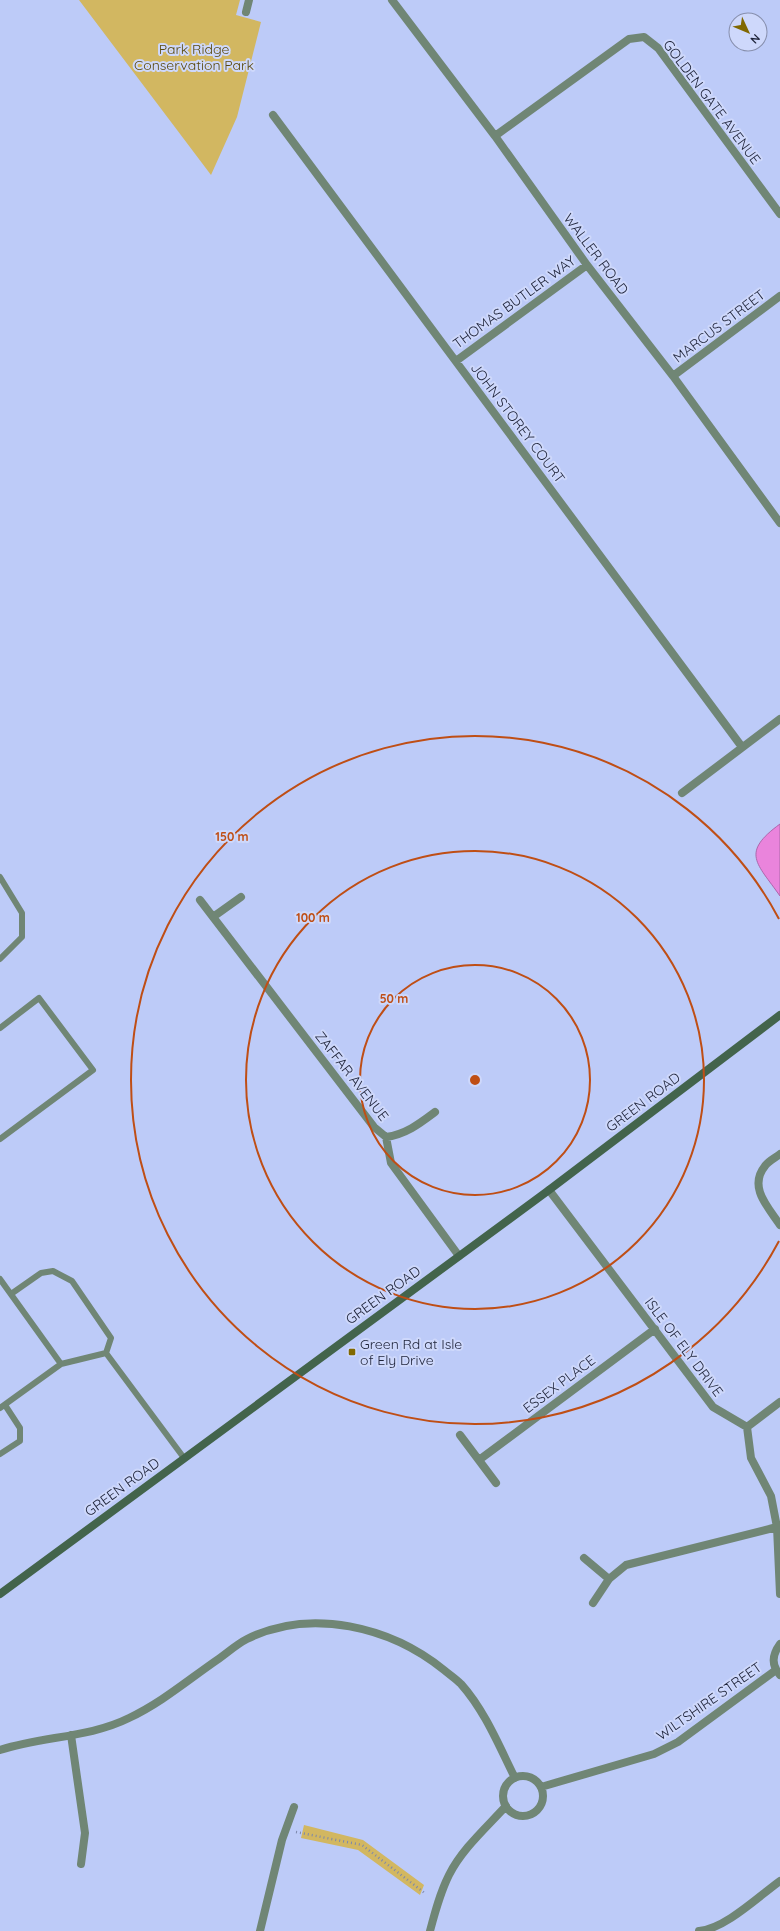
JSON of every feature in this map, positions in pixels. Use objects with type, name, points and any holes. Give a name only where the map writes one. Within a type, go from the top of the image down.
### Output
[{"type":"street","points":[[246,12],[249,0]]},
{"type":"street","name":"WALLER ROAD","points":[[392,0],[495,136],[587,265],[673,376],[780,523]]},
{"type":"street","name":"GOLDEN GATE AVENUE","points":[[495,136],[629,39],[644,37],[658,48],[780,214]]},
{"type":"street","name":"JOHN STOREY COURT","points":[[273,115],[742,747]]},
{"type":"street","name":"THOMAS BUTLER WAY","points":[[456,361],[587,265]]},
{"type":"street","name":"MARCUS STREET","points":[[673,376],[780,296]]},
{"type":"street","points":[[682,792],[780,719]]},
{"type":"street","points":[[213,917],[240,897]]},
{"type":"street","name":"ZAFFAR AVENUE","points":[[200,900],[374,1127],[386,1137],[391,1163],[460,1256]]},
{"type":"street","name":"GREEN ROAD","points":[[0,1594],[549,1190],[780,1015]]},
{"type":"street","points":[[386,1137],[399,1135],[410,1131],[435,1112]]},
{"type":"street","points":[[780,1154],[765,1166],[759,1178],[758,1189],[762,1200],[780,1225]]},
{"type":"street","name":"ISLE OF ELY DRIVE","points":[[549,1190],[713,1407],[747,1427]]},
{"type":"street","name":"ESSEX PLACE","points":[[479,1460],[655,1329]]},
{"type":"street","points":[[780,1402],[747,1427],[750,1458],[771,1496],[777,1527],[780,1594]]},
{"type":"street","points":[[460,1435],[496,1483]]},
{"type":"street","points":[[593,1603],[609,1579],[626,1565],[777,1527]]},
{"type":"street","points":[[584,1558],[609,1579]]},
{"type":"street","points":[[0,1750],[15,1745],[98,1729],[128,1719],[154,1705],[247,1639],[279,1627],[310,1623],[341,1625],[371,1630],[404,1644],[434,1662],[460,1684],[482,1711],[515,1778]]},
{"type":"street","points":[[778,1673],[773,1661],[774,1652],[780,1644]]},
{"type":"street","name":"WILTSHIRE STREET","points":[[541,1787],[654,1754],[678,1742],[778,1673]]},
{"type":"street","points":[[71,1735],[85,1834],[81,1864]]},
{"type":"street","points":[[522,1776],[530,1777],[541,1787],[543,1795],[542,1802],[538,1809],[532,1814],[525,1816],[517,1815],[511,1812],[506,1806],[503,1798],[504,1790],[508,1783],[515,1778],[522,1776]]},
{"type":"street","points":[[430,1931],[438,1900],[449,1874],[463,1854],[506,1806]]},
{"type":"street","points":[[260,1931],[286,1830],[294,1807]]},
{"type":"street","points":[[699,1931],[704,1931],[726,1922],[780,1881]]},
{"type":"lane","points":[[0,877],[22,913],[22,937],[0,959]]},
{"type":"lane","points":[[0,1028],[39,998],[93,1070],[0,1139]]},
{"type":"lane","points":[[11,1294],[41,1273],[52,1271],[72,1281],[111,1338],[106,1353]]},
{"type":"lane","points":[[0,1279],[61,1364]]},
{"type":"lane","points":[[106,1353],[184,1458]]},
{"type":"lane","points":[[0,1454],[20,1441],[20,1428],[2,1406],[61,1364],[106,1353]]},
{"type":"path","points":[[286,1830],[362,1845],[426,1894]]},
{"type":"green space","name":"Park Ridge Conservation Park","points":[[79,0],[240,0],[236,15],[261,22],[237,117],[211,175]]},
{"type":"green space","points":[[304,1825],[363,1840],[424,1885],[420,1895],[358,1850],[301,1838]]},
{"type":"shaded area","points":[[780,824],[780,896],[759,866],[756,858],[756,851],[760,843],[768,834]]},
{"type":"place","name":"Green Rd at Isle of Ely Drive","points":[[352,1352]]}]
